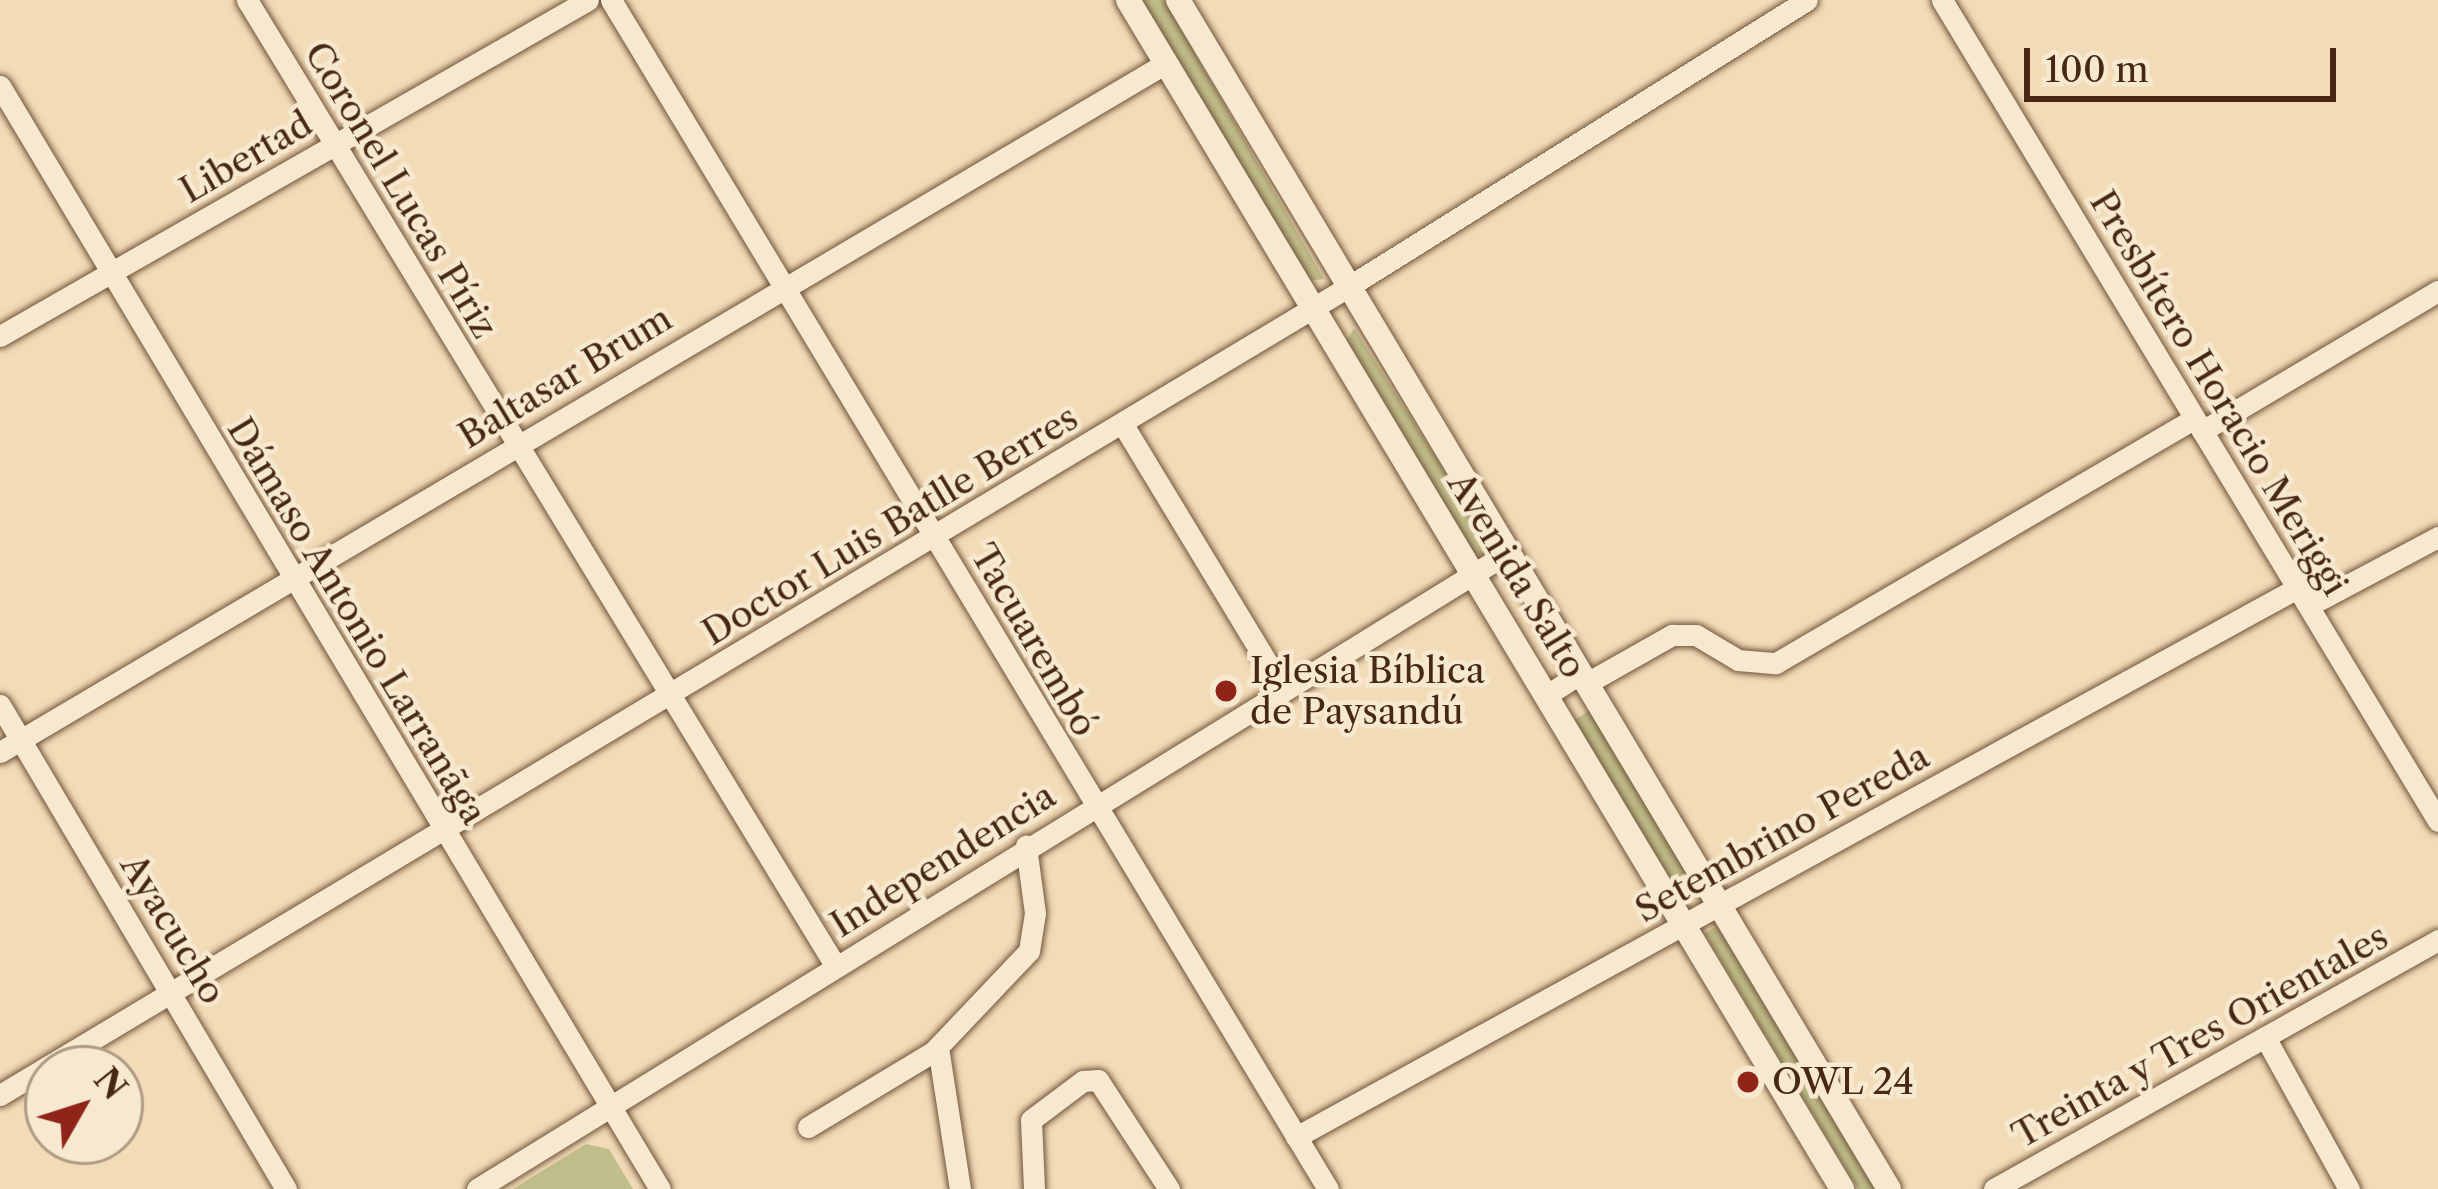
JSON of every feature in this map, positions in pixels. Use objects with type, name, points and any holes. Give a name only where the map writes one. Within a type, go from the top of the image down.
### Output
[{"type":"street","name":"Coronel Lucas Píriz","points":[[247,0],[836,967]]},
{"type":"street","name":"Libertad","points":[[0,336],[588,0]]},
{"type":"street","name":"Tacuarembó","points":[[611,0],[1092,805],[1328,1189]]},
{"type":"street","name":"Avenida Salto","points":[[1128,0],[1686,922],[1842,1189]]},
{"type":"street","name":"Avenida Salto","points":[[1178,0],[1889,1189]]},
{"type":"street","name":"Doctor Luis Batlle Berres","points":[[0,1095],[171,988],[671,696],[1348,287],[1807,0]]},
{"type":"street","name":"Presbítero Horacio Meriggi","points":[[1942,0],[2438,821]]},
{"type":"street","name":"Baltasar Brum","points":[[0,752],[291,575],[1166,63]]},
{"type":"street","name":"Dámaso Antonio Larranãga","points":[[0,86],[660,1189]]},
{"type":"street","points":[[1547,695],[1672,635],[1696,635],[1738,660],[1776,663],[2438,291]]},
{"type":"street","points":[[1122,423],[1283,689]]},
{"type":"street","name":"Setembrino Pereda","points":[[1296,1137],[1686,922],[2304,596],[2438,537]]},
{"type":"street","name":"Independencia","points":[[477,1189],[1092,805],[1509,552]]},
{"type":"street","name":"Ayacucho","points":[[0,705],[286,1189]]},
{"type":"street","points":[[808,1127],[938,1047],[1029,951],[1035,913],[1026,846]]},
{"type":"street","name":"Treinta y Tres Orientales","points":[[1994,1189],[2438,940]]},
{"type":"street","points":[[2265,1037],[2349,1189]]},
{"type":"street","points":[[938,1047],[960,1189]]},
{"type":"street","points":[[1034,1189],[1030,1120],[1083,1082],[1098,1080],[1169,1189]]},
{"type":"shaded area","points":[[1139,0],[1164,0],[1324,279],[1308,281]]},
{"type":"shaded area","points":[[1354,328],[1489,542],[1484,555],[1472,553],[1345,343]]},
{"type":"shaded area","points":[[1590,710],[1691,877],[1686,889],[1674,888],[1572,722]]},
{"type":"shaded area","points":[[1720,924],[1879,1189],[1858,1189],[1705,933]]},
{"type":"shaded area","points":[[586,1144],[609,1149],[633,1189],[513,1189]]},
{"type":"place","name":"Iglesia Bíblica de Paysandú","points":[[1226,691]]},
{"type":"place","name":"OWL 24","points":[[1748,1082]]}]
